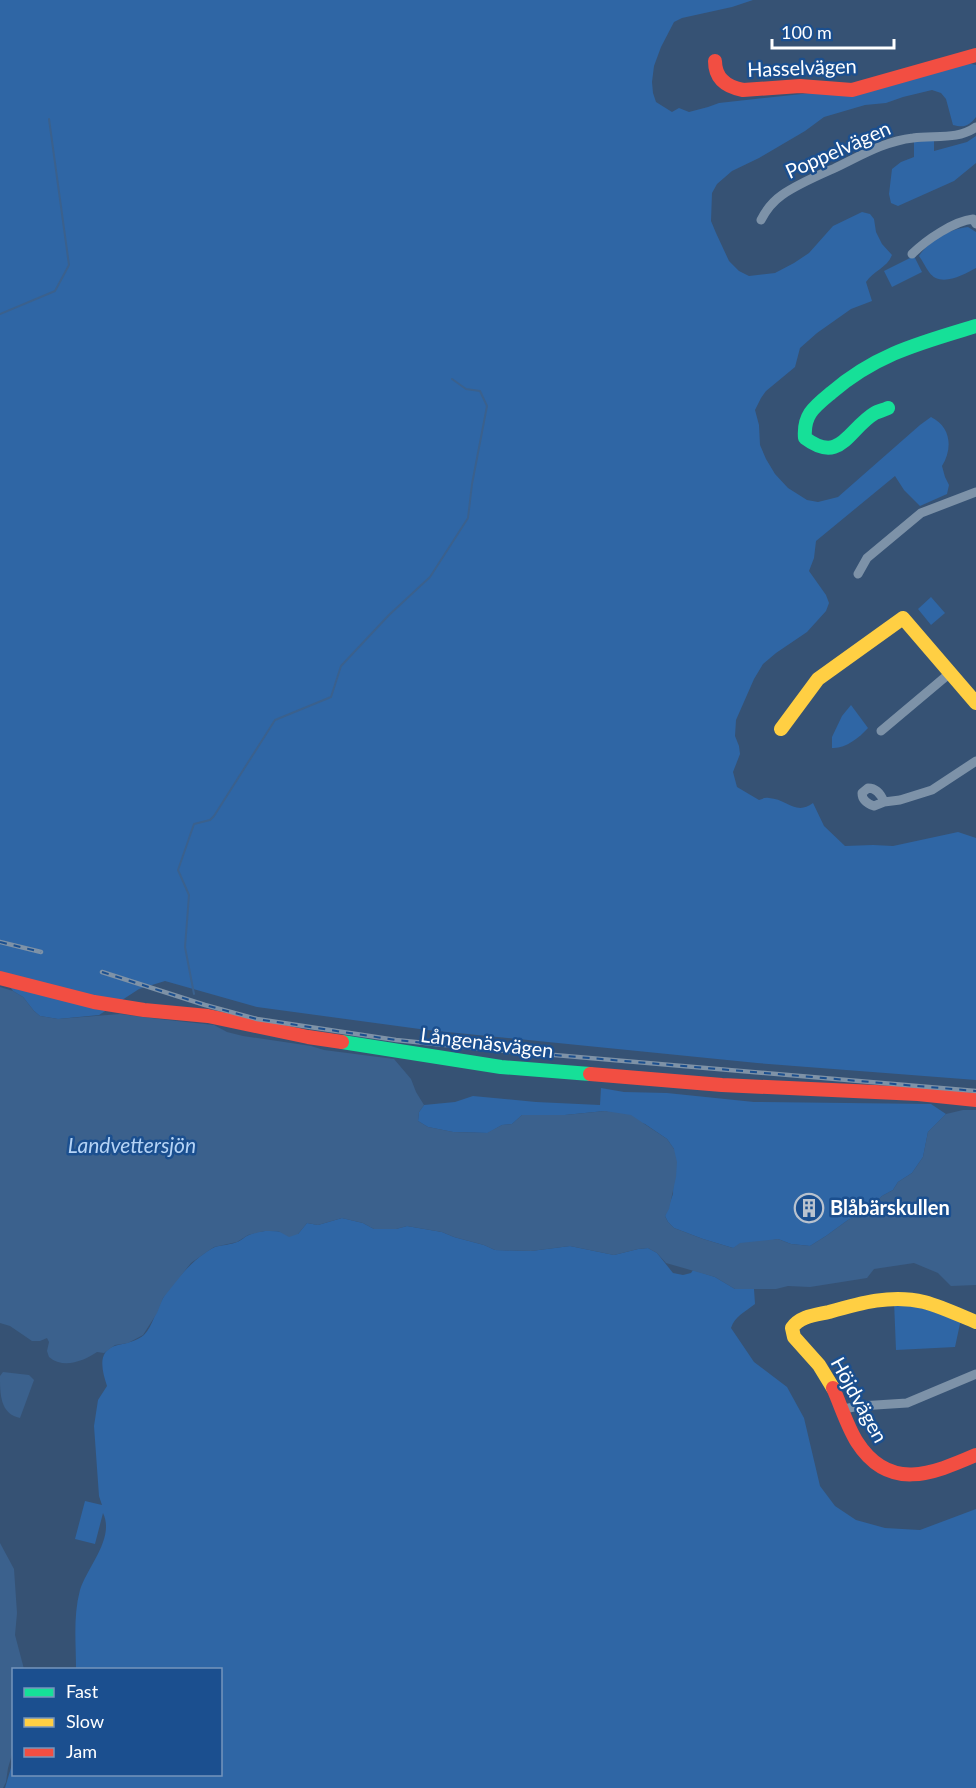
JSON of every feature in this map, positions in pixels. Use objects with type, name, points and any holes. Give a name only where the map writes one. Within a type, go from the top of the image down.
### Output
[{"type":"street","name":"Hasselvägen","points":[[715,61],[717,77],[732,88],[742,91],[797,86],[852,90],[976,55]]},
{"type":"street","name":"Poppelvägen","points":[[761,220],[766,210],[782,195],[891,142],[914,137],[955,135],[966,133],[976,127]]},
{"type":"street","points":[[912,254],[927,241],[961,222],[973,219],[976,224]]},
{"type":"street","points":[[888,408],[876,412],[836,447],[822,449],[805,438],[805,421],[810,412],[843,382],[888,355],[976,326]]},
{"type":"street","points":[[858,574],[867,558],[921,513],[976,492]]},
{"type":"street","points":[[782,729],[818,679],[903,618],[976,703]]},
{"type":"street","points":[[881,731],[950,673]]},
{"type":"street","points":[[884,802],[900,800],[932,790],[976,760]]},
{"type":"street","name":"Långenäsvägen","points":[[0,978],[94,1002],[144,1010],[208,1016],[308,1037],[501,1067],[722,1085],[918,1094],[976,1100]]},
{"type":"street","name":"Höjdvägen","points":[[976,1322],[916,1300],[893,1299],[852,1306],[800,1320],[793,1325],[791,1330],[824,1371],[852,1432],[870,1460],[896,1474],[905,1476],[926,1475],[976,1455]]},
{"type":"street","points":[[843,1409],[907,1403],[976,1374]]},
{"type":"shaded area","points":[[0,0],[753,0],[674,22],[654,66],[652,82],[656,102],[672,112],[679,108],[689,112],[719,103],[811,93],[967,63],[976,65],[976,117],[969,124],[953,125],[946,99],[941,93],[932,90],[824,117],[759,158],[732,171],[717,184],[712,193],[711,221],[729,261],[739,271],[749,276],[775,273],[794,263],[809,253],[833,226],[862,212],[870,214],[874,219],[876,232],[882,244],[892,255],[887,263],[866,282],[872,301],[851,309],[817,333],[800,348],[795,367],[766,391],[761,398],[755,410],[759,425],[760,445],[775,474],[788,488],[807,500],[818,502],[838,497],[931,417],[943,426],[948,438],[948,452],[942,466],[949,485],[947,494],[920,506],[904,490],[895,476],[816,541],[814,558],[809,571],[829,603],[826,611],[807,632],[763,664],[754,679],[736,720],[735,736],[740,754],[733,772],[737,787],[759,800],[775,799],[801,808],[813,803],[824,826],[845,846],[893,846],[958,832],[976,838],[976,1080],[757,1063],[427,1030],[257,1007],[165,981],[139,989],[99,1015],[58,1019],[40,1016],[23,997],[13,991],[0,972]]},
{"type":"shaded area","points":[[976,136],[976,163],[954,181],[898,206],[891,203],[889,194],[892,169],[901,162],[914,157],[914,142],[934,140],[934,151],[967,142]]},
{"type":"shaded area","points":[[968,227],[976,232],[976,268],[952,279],[934,277],[919,256],[940,236]]},
{"type":"shaded area","points":[[914,256],[922,272],[892,287],[884,271]]},
{"type":"shaded area","points":[[931,597],[945,613],[931,625],[918,609]]},
{"type":"shaded area","points":[[851,705],[868,728],[852,742],[842,747],[832,748],[832,737],[842,716]]},
{"type":"shaded area","points":[[601,1088],[624,1092],[667,1093],[754,1102],[931,1104],[946,1114],[928,1132],[923,1157],[912,1173],[898,1182],[893,1190],[882,1196],[867,1212],[848,1220],[810,1246],[791,1244],[778,1239],[733,1248],[674,1228],[668,1222],[665,1216],[673,1194],[674,1149],[667,1139],[645,1124],[605,1111],[565,1115],[522,1115],[512,1124],[502,1125],[488,1133],[453,1132],[428,1127],[418,1121],[419,1112],[424,1105],[455,1102],[473,1096],[600,1105]]},
{"type":"shaded area","points":[[342,1218],[363,1223],[374,1229],[396,1229],[407,1226],[442,1232],[495,1250],[531,1251],[570,1246],[614,1255],[648,1248],[657,1253],[673,1273],[683,1275],[693,1270],[715,1277],[735,1289],[754,1289],[755,1304],[738,1317],[731,1328],[754,1362],[787,1387],[804,1418],[820,1486],[835,1506],[856,1520],[885,1528],[920,1530],[976,1509],[976,1788],[5,1788],[12,1764],[12,1776],[222,1776],[222,1668],[76,1668],[76,1610],[80,1590],[106,1532],[103,1513],[95,1544],[75,1539],[85,1501],[102,1505],[99,1496],[94,1426],[98,1400],[107,1386],[102,1361],[106,1351],[144,1335],[167,1292],[186,1270],[208,1251],[215,1247],[232,1244],[255,1233],[273,1231],[298,1234],[307,1223],[318,1225]]},
{"type":"shaded area","points":[[894,1301],[961,1319],[955,1347],[896,1350]]},
{"type":"water","name":"Landvettersjön","points":[[0,987],[23,997],[40,1016],[58,1019],[120,1014],[214,1025],[227,1032],[243,1036],[394,1059],[411,1079],[424,1105],[419,1112],[418,1121],[428,1127],[453,1132],[487,1133],[502,1125],[512,1124],[522,1115],[565,1115],[605,1111],[631,1115],[667,1139],[674,1149],[677,1162],[676,1177],[669,1209],[665,1216],[668,1222],[674,1228],[733,1248],[740,1243],[778,1239],[791,1244],[810,1246],[848,1220],[867,1212],[882,1196],[893,1190],[898,1182],[912,1173],[923,1157],[928,1132],[946,1114],[976,1110],[976,1285],[951,1286],[938,1273],[914,1263],[874,1269],[867,1278],[810,1287],[735,1289],[715,1277],[666,1263],[657,1253],[648,1248],[614,1255],[570,1246],[531,1251],[495,1250],[442,1232],[407,1226],[396,1229],[374,1229],[363,1223],[342,1218],[318,1225],[307,1223],[298,1234],[289,1237],[278,1231],[264,1231],[248,1235],[237,1242],[214,1247],[191,1263],[163,1298],[157,1313],[143,1335],[128,1343],[115,1345],[104,1353],[97,1352],[79,1361],[57,1362],[49,1357],[47,1338],[32,1341],[10,1326],[0,1323]]},
{"type":"water","points":[[3,1372],[29,1375],[34,1380],[20,1418],[8,1412],[2,1402],[0,1376]]},
{"type":"water","points":[[0,1543],[14,1569],[17,1613],[15,1635],[24,1668],[12,1668],[12,1754],[6,1782],[3,1788],[0,1788]]},
{"type":"waterway","points":[[0,314],[55,291],[69,265],[49,119]]},
{"type":"waterway","points":[[194,994],[185,947],[189,895],[178,870],[194,824],[210,820],[214,816],[275,720],[331,697],[341,666],[389,615],[430,577],[468,518],[487,406],[480,391],[466,389],[452,379]]},
{"type":"railway","points":[[0,942],[41,952]]},
{"type":"railway","points":[[102,972],[257,1019],[396,1040],[976,1091]]},
{"type":"traffic: fast","points":[[888,408],[875,413],[836,446],[827,448],[805,438],[806,423],[815,407],[865,368],[899,351],[976,326]]},
{"type":"traffic: fast","points":[[342,1042],[501,1067],[590,1074]]},
{"type":"traffic: slow","points":[[781,729],[818,679],[903,618],[976,703]]},
{"type":"traffic: slow","points":[[833,1388],[819,1365],[794,1337],[792,1328],[804,1318],[864,1303],[900,1299],[931,1304],[976,1322]]},
{"type":"traffic: jam","points":[[715,61],[717,73],[723,81],[743,90],[800,86],[852,90],[976,55]]},
{"type":"traffic: jam","points":[[0,978],[94,1002],[144,1010],[208,1016],[342,1042]]},
{"type":"traffic: jam","points":[[590,1074],[722,1085],[918,1094],[976,1100]]},
{"type":"traffic: jam","points":[[833,1388],[857,1442],[869,1458],[883,1468],[897,1473],[927,1472],[976,1455]]},
{"type":"place","name":"Blåbärskullen","points":[[809,1208]]}]
